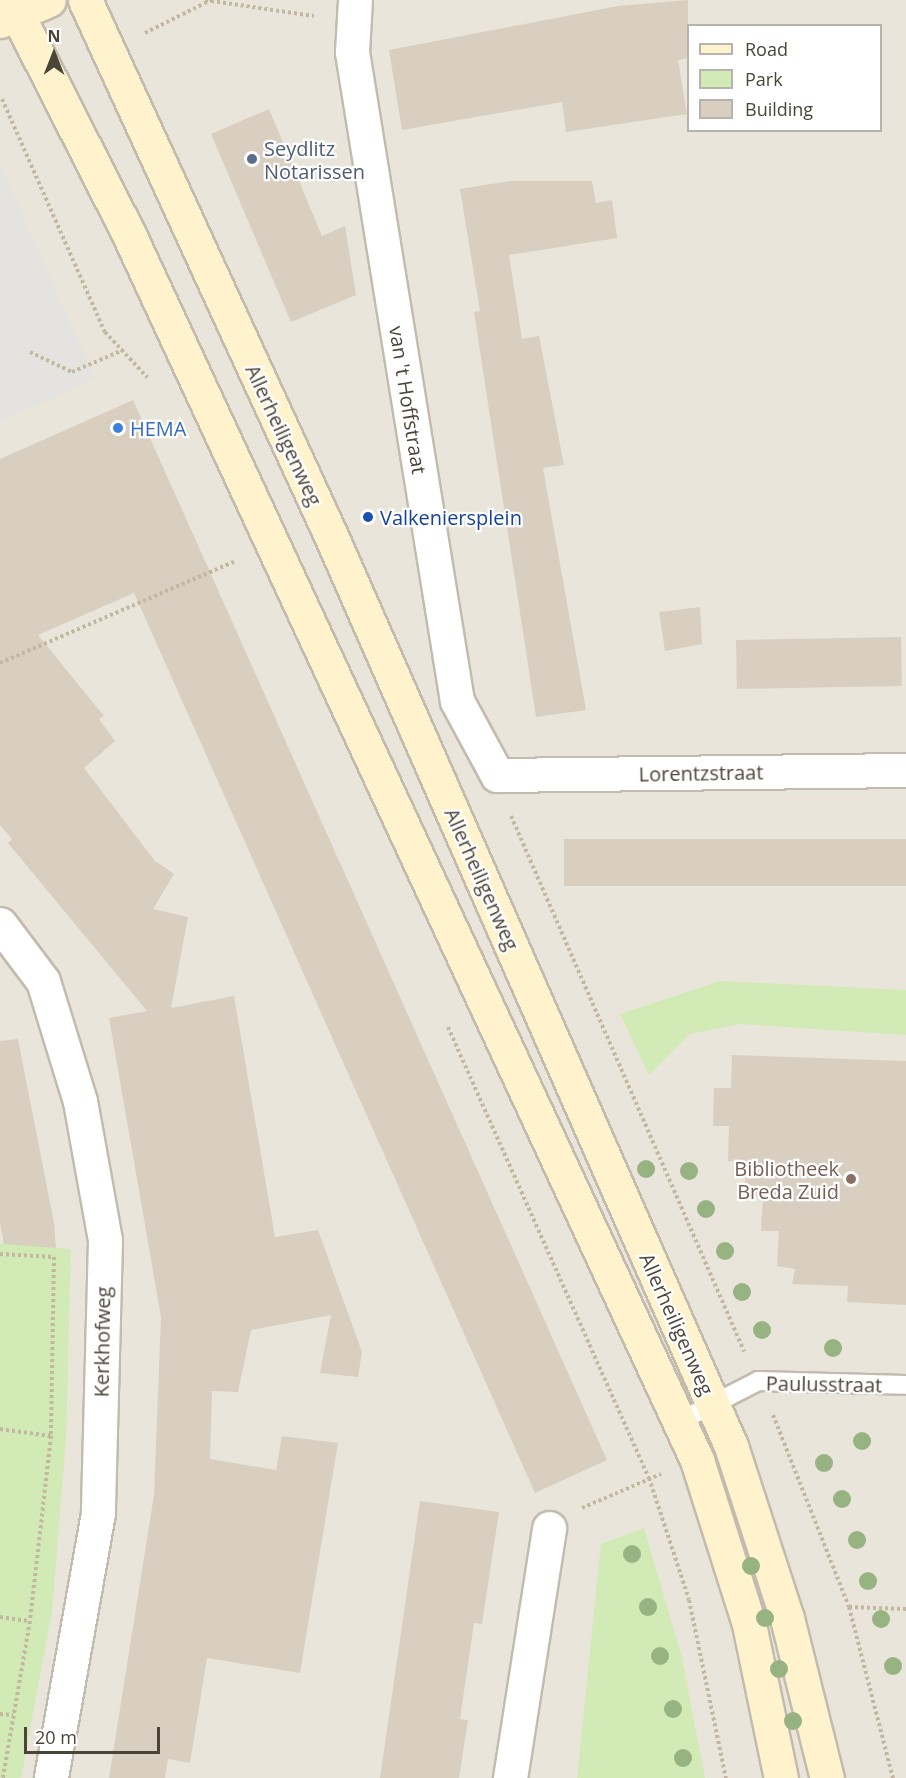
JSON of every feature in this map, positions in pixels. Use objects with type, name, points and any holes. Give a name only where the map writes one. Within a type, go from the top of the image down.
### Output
[{"type":"main road","points":[[9,12],[49,0]]},
{"type":"main road","name":"Allerheiligenweg","points":[[85,0],[332,538],[712,1404],[787,1617],[827,1778]]},
{"type":"main road","name":"Allerheiligenweg","points":[[9,12],[131,239],[680,1421],[749,1624],[781,1778]]},
{"type":"street","name":"van 't Hoffstraat","points":[[352,7],[457,701],[497,775]]},
{"type":"street","name":"Lorentzstraat","points":[[497,775],[906,770]]},
{"type":"street","name":"Kerkhofweg","points":[[0,924],[43,981],[80,1101],[105,1240],[98,1513],[51,1778]]},
{"type":"street","points":[[510,1778],[549,1528]]},
{"type":"lane","name":"Paulusstraat","points":[[680,1421],[758,1382],[906,1385]]},
{"type":"path","points":[[207,1],[352,7]]},
{"type":"path","points":[[1,98],[105,332],[151,384]]},
{"type":"path","points":[[30,352],[72,372],[123,350]]},
{"type":"path","points":[[234,549],[244,570]]},
{"type":"path","points":[[0,663],[239,559]]},
{"type":"path","points":[[497,775],[806,1489],[849,1607],[892,1778]]},
{"type":"path","points":[[444,1019],[649,1478],[689,1600],[726,1778]]},
{"type":"path","points":[[0,1254],[54,1257],[51,1436],[30,1621],[3,1778]]},
{"type":"path","points":[[0,1430],[51,1436]]},
{"type":"path","points":[[549,1528],[571,1512],[649,1478]]},
{"type":"path","points":[[849,1607],[906,1609]]},
{"type":"path","points":[[0,1617],[30,1621]]},
{"type":"path","points":[[0,1714],[14,1715]]},
{"type":"shaded area","points":[[0,0],[906,0],[906,1778],[0,1778]]},
{"type":"shaded area","points":[[0,164],[95,379],[0,421]]},
{"type":"green space","points":[[720,981],[906,990],[906,1035],[740,1024],[690,1034],[649,1075],[620,1014]]},
{"type":"green space","points":[[0,1243],[71,1249],[66,1439],[52,1611],[21,1778],[0,1778]]},
{"type":"green space","points":[[644,1528],[682,1658],[705,1778],[577,1778],[601,1544]]},
{"type":"building","points":[[688,0],[687,58],[678,60],[687,114],[566,132],[562,102],[402,130],[389,50],[618,6]]},
{"type":"building","points":[[269,109],[322,236],[345,226],[356,295],[291,322],[211,134]]},
{"type":"building","points":[[510,181],[592,181],[596,203],[612,200],[617,238],[509,255],[522,339],[539,336],[564,465],[543,468],[586,710],[536,717],[474,312],[480,311],[460,189]]},
{"type":"building","points":[[133,400],[607,1460],[535,1493],[134,593],[38,635],[104,716],[99,719],[115,741],[84,768],[155,861],[174,874],[153,909],[188,917],[171,1008],[234,996],[275,1237],[318,1230],[362,1352],[358,1377],[320,1373],[331,1315],[251,1330],[238,1392],[212,1391],[210,1459],[276,1470],[282,1436],[338,1443],[300,1673],[207,1658],[190,1763],[168,1759],[165,1778],[109,1778],[154,1495],[161,1317],[109,1018],[147,1011],[8,843],[12,839],[0,825],[0,459]]},
{"type":"building","points":[[700,607],[702,644],[665,651],[659,612]]},
{"type":"building","points":[[901,637],[902,686],[737,689],[736,640]]},
{"type":"building","points":[[564,839],[906,839],[906,886],[564,886]]},
{"type":"building","points":[[18,1039],[54,1223],[56,1248],[4,1244],[0,1223],[0,1041]]},
{"type":"building","points":[[732,1055],[906,1061],[906,1305],[847,1302],[848,1286],[792,1284],[795,1269],[777,1266],[779,1231],[761,1231],[763,1196],[744,1196],[746,1161],[728,1161],[729,1126],[713,1126],[714,1088],[731,1088]]},
{"type":"building","points":[[420,1501],[499,1512],[482,1624],[474,1623],[460,1719],[468,1720],[459,1778],[380,1778]]},
{"type":"place","name":"Seydlitz Notarissen","points":[[252,159]]},
{"type":"place","name":"HEMA","points":[[118,428]]},
{"type":"place","name":"Valkeniersplein","points":[[368,517]]},
{"type":"place","name":"Bibliotheek Breda Zuid","points":[[851,1179]]}]
